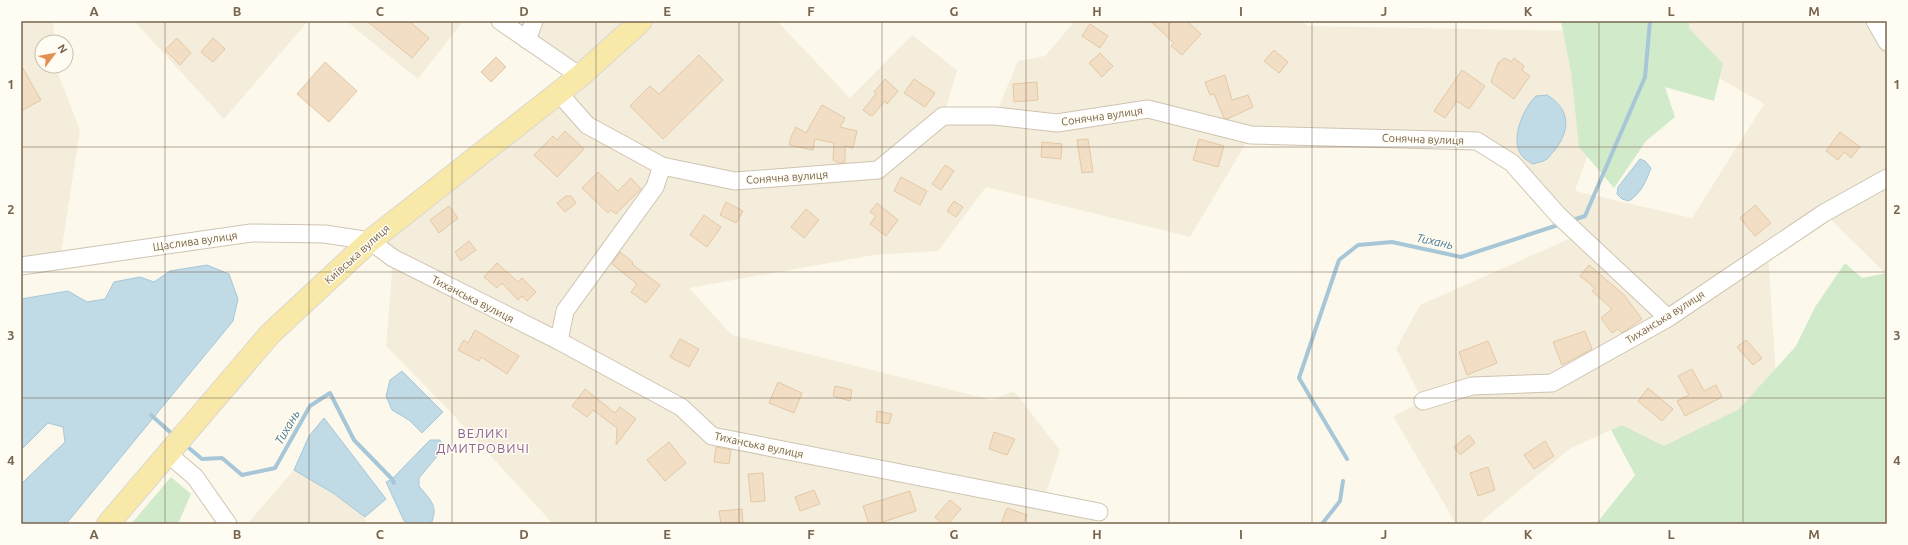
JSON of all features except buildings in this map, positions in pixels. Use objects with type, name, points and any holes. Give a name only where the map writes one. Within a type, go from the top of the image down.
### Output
[{"type":"main road","name":"Київська вулиця","points":[[108,524],[270,334],[370,241],[580,76],[641,21]]},
{"type":"street","points":[[500,21],[580,76]]},
{"type":"street","points":[[527,40],[534,21]]},
{"type":"street","points":[[1875,21],[1887,42]]},
{"type":"street","name":"Сонячна вулиця","points":[[558,92],[587,125],[662,166],[735,181],[878,170],[943,116],[995,116],[1057,123],[1148,109],[1250,135],[1477,141],[1512,162],[1558,215],[1668,318]]},
{"type":"street","points":[[559,341],[565,311],[655,187],[662,166]]},
{"type":"street","name":"Тиханська вулиця","points":[[1423,401],[1472,386],[1552,383],[1668,318],[1824,213],[1887,178]]},
{"type":"street","name":"Щаслива вулиця","points":[[21,266],[251,233],[325,234],[370,241]]},
{"type":"street","name":"Тиханська вулиця","points":[[370,241],[393,258],[559,341],[681,407],[712,436],[1099,512]]},
{"type":"street","points":[[168,454],[195,477],[228,524]]},
{"type":"shaded area","points":[[21,21],[53,21],[54,34],[34,34],[34,74],[59,74],[80,130],[60,260],[21,266]]},
{"type":"shaded area","points":[[134,21],[308,21],[224,119]]},
{"type":"shaded area","points":[[346,21],[463,21],[418,79]]},
{"type":"shaded area","points":[[500,21],[777,21],[850,98],[912,35],[957,70],[944,115],[995,116],[1018,61],[1045,56],[1075,21],[1301,21],[1308,26],[1631,32],[1575,191],[1692,218],[1764,104],[1658,43],[1659,21],[1887,21],[1887,275],[1824,213],[1768,250],[1777,391],[1664,446],[1622,425],[1571,448],[1478,524],[1456,524],[1393,416],[1423,401],[1396,349],[1420,305],[1580,234],[1477,141],[1251,135],[1190,237],[986,187],[938,251],[874,255],[689,288],[732,335],[992,400],[1014,391],[1060,450],[1043,502],[1099,512],[1094,524],[553,524],[446,407],[386,346],[393,258],[370,241],[579,76]]},
{"type":"shaded area","points":[[294,470],[333,493],[365,517],[366,524],[247,524]]},
{"type":"green space","points":[[1561,21],[1689,21],[1689,28],[1723,64],[1714,101],[1665,87],[1675,117],[1646,141],[1614,188],[1579,147],[1571,72]]},
{"type":"green space","points":[[1845,263],[1862,278],[1887,273],[1887,524],[1596,524],[1635,475],[1611,430],[1622,425],[1664,446],[1739,409],[1796,346],[1815,307]]},
{"type":"green space","points":[[171,477],[191,494],[178,524],[131,524]]},
{"type":"water","points":[[1547,95],[1555,101],[1564,113],[1566,127],[1564,135],[1549,157],[1544,161],[1532,164],[1523,157],[1518,149],[1518,133],[1523,116],[1531,101],[1536,96]]},
{"type":"water","points":[[1640,159],[1645,161],[1651,168],[1643,187],[1629,201],[1622,199],[1617,194],[1618,187]]},
{"type":"water","points":[[207,265],[229,274],[238,299],[233,321],[66,524],[21,524],[21,484],[65,442],[63,427],[48,423],[21,450],[21,299],[68,291],[87,302],[105,299],[114,282],[140,277],[154,282],[170,271]]},
{"type":"water","points":[[402,371],[443,412],[422,433],[409,420],[392,410],[386,396],[390,380]]},
{"type":"water","points":[[324,418],[386,499],[365,517],[333,493],[294,470],[309,436]]},
{"type":"water","points":[[430,440],[440,440],[444,448],[419,478],[419,486],[430,499],[434,507],[433,517],[431,524],[409,524],[404,521],[386,482],[392,479]]},
{"type":"waterway","name":"Тихань","points":[[1570,221],[1585,216],[1645,77],[1650,21]]},
{"type":"waterway","name":"Тихань","points":[[1347,459],[1299,378],[1339,260],[1358,245],[1392,242],[1461,257],[1561,224]]},
{"type":"waterway","name":"Тихань","points":[[189,448],[202,459],[222,458],[242,475],[275,468],[310,406],[330,393],[354,440],[392,479],[394,483]]},
{"type":"waterway","name":"Тихань","points":[[151,415],[170,432]]},
{"type":"waterway","name":"Тихань","points":[[1322,524],[1340,501],[1343,481]]},
{"type":"district","name":"ВЕЛИКІ ДМИТРОВИЧІ","points":[[483,440]]}]
